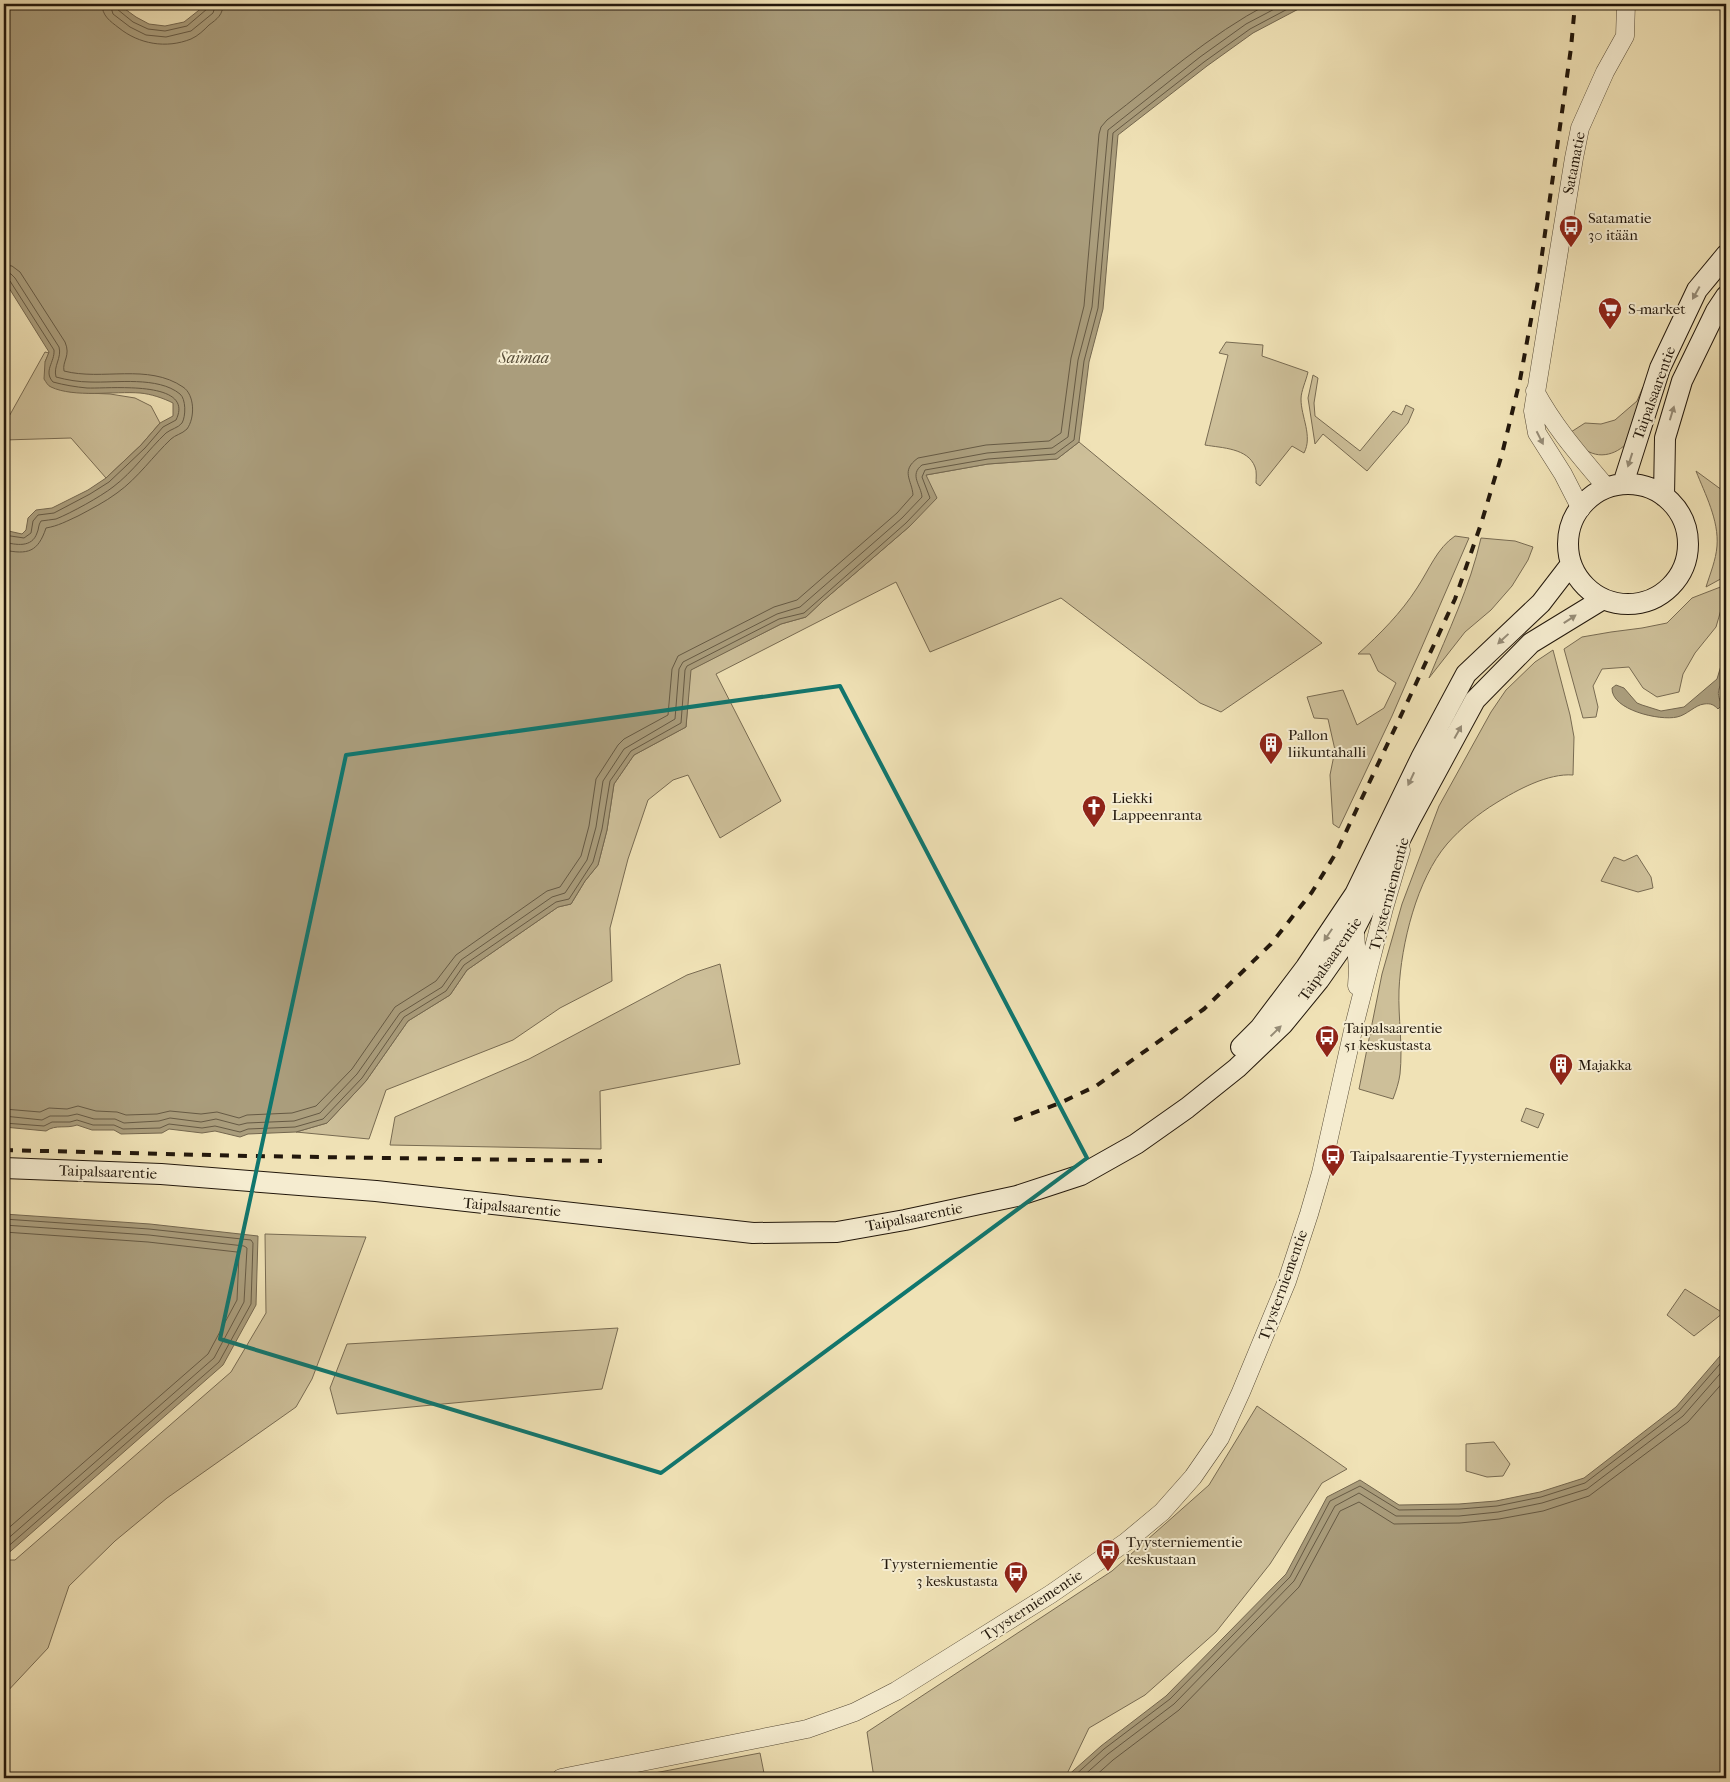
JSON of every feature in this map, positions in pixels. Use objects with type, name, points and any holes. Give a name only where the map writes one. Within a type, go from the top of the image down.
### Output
[{"type":"main road","name":"Taipalsaarentie","points":[[1615,486],[1660,368],[1697,290],[1726,255]]},
{"type":"main road","name":"Taipalsaarentie","points":[[1664,496],[1664,438],[1682,380],[1716,311],[1726,296]]},
{"type":"main road","points":[[1637,485],[1652,489],[1664,496],[1678,510],[1686,528],[1688,547],[1684,566],[1674,583],[1659,596],[1641,603],[1622,604],[1603,599],[1589,590],[1579,578],[1572,564],[1569,553],[1569,535],[1574,517],[1589,498],[1615,486],[1637,485]]},
{"type":"main road","name":"Taipalsaarentie","points":[[1016,1196],[1075,1170],[1134,1138],[1227,1061],[1260,1028],[1306,967],[1355,894],[1420,758],[1466,674],[1541,603],[1572,564]]},
{"type":"main road","name":"Taipalsaarentie","points":[[4,1168],[161,1174],[376,1191],[753,1233],[837,1232],[905,1220],[1016,1196],[1081,1175],[1136,1144],[1187,1108],[1237,1068],[1283,1024],[1354,930],[1410,820],[1475,700],[1531,643],[1603,599]]},
{"type":"street","name":"Satamatie","points":[[1581,509],[1563,474],[1536,433],[1533,411],[1580,128],[1605,72],[1625,36],[1626,4]]},
{"type":"street","points":[[1535,391],[1548,416],[1561,433],[1615,486]]},
{"type":"street","name":"Tyysterniementie","points":[[561,1778],[807,1730],[855,1712],[896,1691],[1050,1594],[1126,1542],[1162,1512],[1193,1477],[1220,1438],[1287,1281],[1322,1173],[1354,1026],[1384,908],[1410,820]]},
{"type":"street","name":"Tyysterniementie","points":[[1354,1026],[1358,970],[1354,930],[1355,894]]},
{"type":"highlighted area","points":[[840,686],[1087,1158],[661,1473],[220,1339],[346,755]]},
{"type":"shaded area","points":[[1226,342],[1263,345],[1262,356],[1308,372],[1301,399],[1307,433],[1304,453],[1292,446],[1260,486],[1256,483],[1255,467],[1247,456],[1234,450],[1205,445],[1228,355],[1219,353]]},
{"type":"shaded area","points":[[45,352],[49,353],[45,362],[87,393],[135,398],[151,406],[160,423],[141,445],[106,478],[71,438],[4,440],[4,421],[7,420]]},
{"type":"shaded area","points":[[1313,375],[1318,378],[1314,403],[1315,416],[1360,451],[1393,411],[1402,415],[1406,405],[1414,409],[1408,423],[1367,471],[1323,434],[1315,444],[1308,398]]},
{"type":"shaded area","points":[[1643,387],[1647,387],[1637,425],[1628,442],[1618,450],[1605,455],[1599,455],[1586,450],[1571,432],[1585,423],[1601,424],[1615,420],[1637,401]]},
{"type":"shaded area","points":[[1079,442],[1322,643],[1221,712],[1200,703],[1061,598],[930,652],[896,582],[716,674],[781,801],[720,838],[688,775],[673,780],[648,800],[628,859],[610,928],[612,981],[560,1008],[513,1040],[386,1090],[369,1139],[296,1132],[327,1123],[366,1081],[408,1021],[450,995],[467,970],[558,907],[571,904],[585,881],[598,865],[607,830],[614,784],[634,755],[686,727],[690,670],[781,624],[806,617],[910,526],[926,475],[988,464],[1057,459]]},
{"type":"shaded area","points":[[1696,471],[1726,493],[1726,576],[1706,587],[1713,567],[1717,536],[1711,507]]},
{"type":"shaded area","points":[[1455,536],[1469,538],[1392,716],[1339,828],[1333,824],[1330,775],[1335,750],[1328,719],[1314,718],[1307,697],[1343,690],[1357,725],[1384,708],[1396,683],[1378,671],[1370,654],[1358,654],[1397,615],[1417,588],[1438,553]]},
{"type":"shaded area","points":[[1481,538],[1515,541],[1533,547],[1528,560],[1512,586],[1491,610],[1465,632],[1429,678],[1465,592]]},
{"type":"shaded area","points":[[1723,586],[1725,596],[1716,627],[1695,653],[1683,674],[1679,692],[1657,697],[1643,688],[1629,667],[1602,669],[1593,686],[1598,707],[1596,717],[1583,718],[1564,649],[1582,637],[1667,623],[1692,598]]},
{"type":"shaded area","points":[[1553,650],[1574,737],[1573,775],[1563,775],[1543,780],[1523,788],[1496,803],[1464,827],[1436,858],[1419,893],[1412,913],[1403,953],[1399,990],[1401,1064],[1400,1077],[1393,1099],[1359,1089],[1382,974],[1402,904],[1439,806],[1491,712],[1506,690],[1535,662]]},
{"type":"shaded area","points":[[1637,855],[1651,877],[1653,888],[1638,892],[1601,881],[1614,857],[1624,861]]},
{"type":"shaded area","points":[[720,964],[740,1064],[600,1091],[601,1149],[390,1145],[395,1117],[529,1059],[687,975]]},
{"type":"shaded area","points":[[1526,1108],[1544,1114],[1538,1128],[1521,1121]]},
{"type":"shaded area","points":[[265,1234],[366,1237],[312,1379],[296,1407],[167,1498],[115,1541],[69,1586],[48,1648],[4,1695],[4,1560],[15,1560],[231,1372],[266,1313]]},
{"type":"shaded area","points":[[1685,1289],[1723,1313],[1694,1336],[1667,1315]]},
{"type":"shaded area","points":[[618,1328],[602,1389],[337,1414],[330,1388],[347,1344]]},
{"type":"shaded area","points":[[1257,1406],[1347,1469],[1322,1483],[1270,1564],[1216,1632],[1145,1695],[1089,1728],[1065,1778],[874,1778],[867,1732],[1112,1571],[1209,1485]]},
{"type":"shaded area","points":[[1494,1442],[1510,1464],[1503,1476],[1487,1477],[1466,1471],[1466,1444]]},
{"type":"shaded area","points":[[760,1753],[765,1778],[628,1778]]},
{"type":"water","name":"Saimaa","points":[[4,4],[118,4],[149,24],[165,26],[184,22],[209,4],[1308,4],[1253,33],[1118,135],[1103,309],[1089,362],[1079,442],[1057,459],[988,464],[926,475],[937,498],[910,526],[806,617],[781,624],[691,670],[686,727],[634,755],[614,784],[607,830],[598,865],[585,881],[571,904],[558,907],[467,970],[450,995],[408,1021],[366,1081],[327,1123],[296,1132],[248,1134],[240,1137],[215,1131],[202,1133],[169,1129],[162,1133],[121,1134],[114,1130],[92,1130],[77,1125],[46,1131],[4,1127],[4,530],[22,534],[26,530],[28,518],[36,510],[52,508],[88,490],[106,478],[141,445],[160,423],[173,416],[173,403],[157,396],[140,393],[83,393],[60,390],[47,384],[44,379],[45,362],[49,352],[4,280]]},
{"type":"water","points":[[1726,649],[1727,671],[1718,692],[1722,705],[1718,709],[1712,705],[1704,704],[1677,717],[1660,717],[1628,708],[1614,696],[1612,688],[1616,685],[1624,688],[1637,703],[1642,705],[1661,711],[1684,707],[1717,679]]},
{"type":"water","points":[[4,1214],[150,1224],[258,1236],[256,1305],[223,1365],[4,1557]]},
{"type":"water","points":[[1726,1349],[1726,1778],[1065,1778],[1101,1746],[1166,1696],[1286,1574],[1327,1497],[1360,1480],[1399,1505],[1459,1504],[1496,1501],[1540,1492],[1584,1478],[1676,1407]]},
{"type":"railway","points":[[1014,1120],[1060,1103],[1096,1086],[1204,1009],[1271,944],[1312,892],[1336,853],[1455,599],[1481,524],[1502,454],[1520,380],[1539,276],[1571,48],[1575,4]]},
{"type":"railway","points":[[4,1150],[248,1156],[602,1161]]},
{"type":"place","name":"Satamatie 30 itään","points":[[1571,248]]},
{"type":"place","name":"S-market","points":[[1610,330]]},
{"type":"place","name":"Pallon liikuntahalli","points":[[1271,765]]},
{"type":"place","name":"Liekki Lappeenranta","points":[[1094,828]]},
{"type":"place","name":"Taipalsaarentie 51 keskustasta","points":[[1327,1058]]},
{"type":"place","name":"Majakka","points":[[1561,1086]]},
{"type":"place","name":"Taipalsaarentie-Tyysterniementie","points":[[1333,1177]]},
{"type":"place","name":"Tyysterniementie keskustaan","points":[[1108,1572]]},
{"type":"place","name":"Tyysterniementie 3 keskustasta","points":[[1016,1594]]}]
